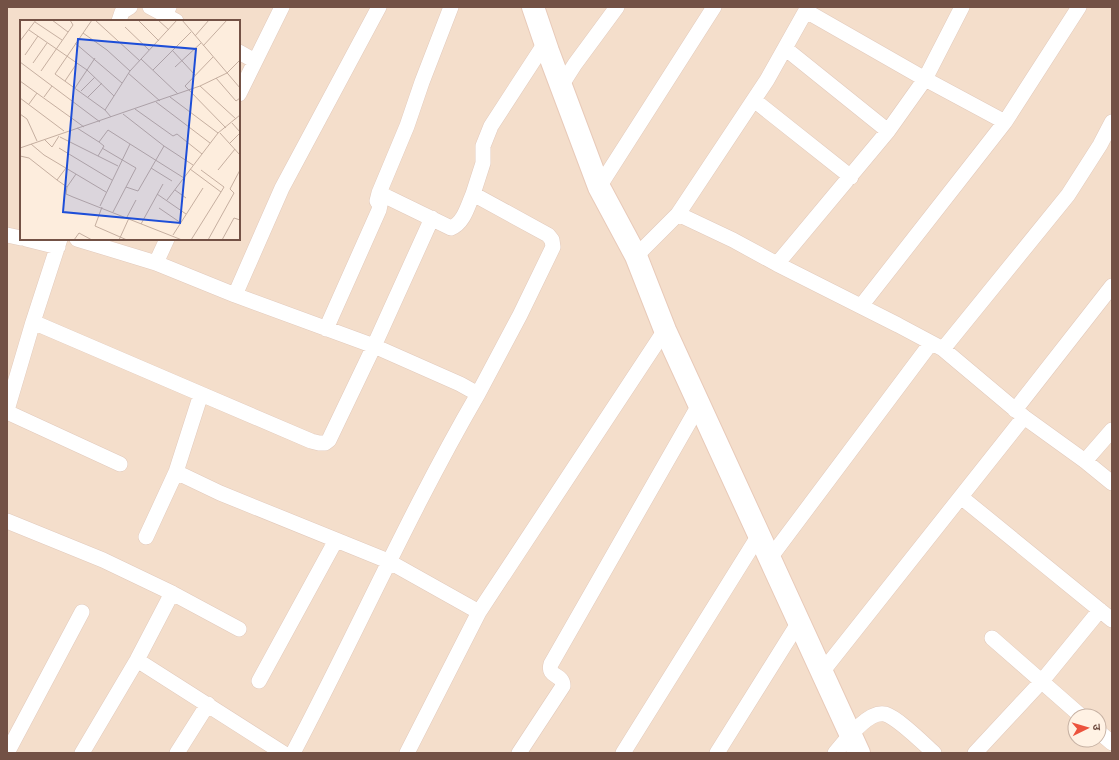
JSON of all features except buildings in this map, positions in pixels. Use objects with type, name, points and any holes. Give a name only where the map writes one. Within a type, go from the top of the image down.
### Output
[{"type":"street","points":[[119,20],[122,12],[130,7]]},
{"type":"street","points":[[150,7],[170,14]]},
{"type":"street","points":[[240,92],[282,7]]},
{"type":"street","points":[[235,295],[282,188],[379,7]]},
{"type":"street","points":[[326,329],[379,210],[380,205],[377,201],[379,193],[407,126],[451,7]]},
{"type":"street","points":[[533,7],[599,187],[636,256],[665,330],[855,744]]},
{"type":"street","points":[[561,86],[575,64],[617,7]]},
{"type":"street","points":[[599,187],[714,7]]},
{"type":"street","points":[[777,264],[888,131],[925,78],[962,7]]},
{"type":"street","points":[[861,306],[1005,122],[1079,7]]},
{"type":"street","points":[[636,256],[678,214],[754,100],[786,48],[807,9],[925,78],[1005,122]]},
{"type":"street","points":[[379,193],[451,228],[461,222],[473,194],[482,163],[483,146],[491,126],[545,43]]},
{"type":"street","points":[[786,48],[888,131]]},
{"type":"street","points":[[240,53],[255,61]]},
{"type":"street","points":[[754,100],[851,177]]},
{"type":"street","points":[[770,558],[937,346],[1068,195],[1100,145],[1112,122]]},
{"type":"street","points":[[138,660],[285,753],[333,678],[388,561],[520,315],[553,247],[552,240],[548,235],[473,194]]},
{"type":"street","points":[[678,214],[733,240],[937,346],[1020,413],[1112,483]]},
{"type":"street","points":[[33,322],[311,441],[325,443],[328,440],[374,346],[432,218]]},
{"type":"street","points":[[7,234],[20,238]]},
{"type":"street","points":[[34,240],[59,243],[33,322],[7,411],[120,464]]},
{"type":"street","points":[[80,240],[156,263],[235,295],[374,346],[460,384],[478,394]]},
{"type":"street","points":[[156,263],[167,240]]},
{"type":"street","points":[[822,672],[961,497],[1112,286]]},
{"type":"street","points":[[407,753],[479,612],[665,330]]},
{"type":"street","points":[[146,537],[176,472],[201,394]]},
{"type":"street","points":[[519,753],[564,686],[564,682],[551,672],[549,668],[550,664],[700,405]]},
{"type":"street","points":[[1085,461],[1112,430]]},
{"type":"street","points":[[176,472],[220,494],[388,561],[479,612]]},
{"type":"street","points":[[961,497],[1112,620]]},
{"type":"street","points":[[7,521],[103,560],[172,593],[239,629]]},
{"type":"street","points":[[623,753],[759,535]]},
{"type":"street","points":[[259,681],[336,540]]},
{"type":"street","points":[[82,753],[138,660],[172,593]]},
{"type":"street","points":[[975,753],[1042,681],[1100,610]]},
{"type":"street","points":[[7,753],[82,612]]},
{"type":"street","points":[[717,753],[799,622]]},
{"type":"street","points":[[992,638],[1072,708]]},
{"type":"street","points":[[177,753],[208,704]]},
{"type":"street","points":[[835,753],[855,744],[866,720],[876,715],[884,714],[896,720],[934,753]]},
{"type":"shaded area","points":[[7,7],[1112,7],[1112,753],[7,753]]}]
